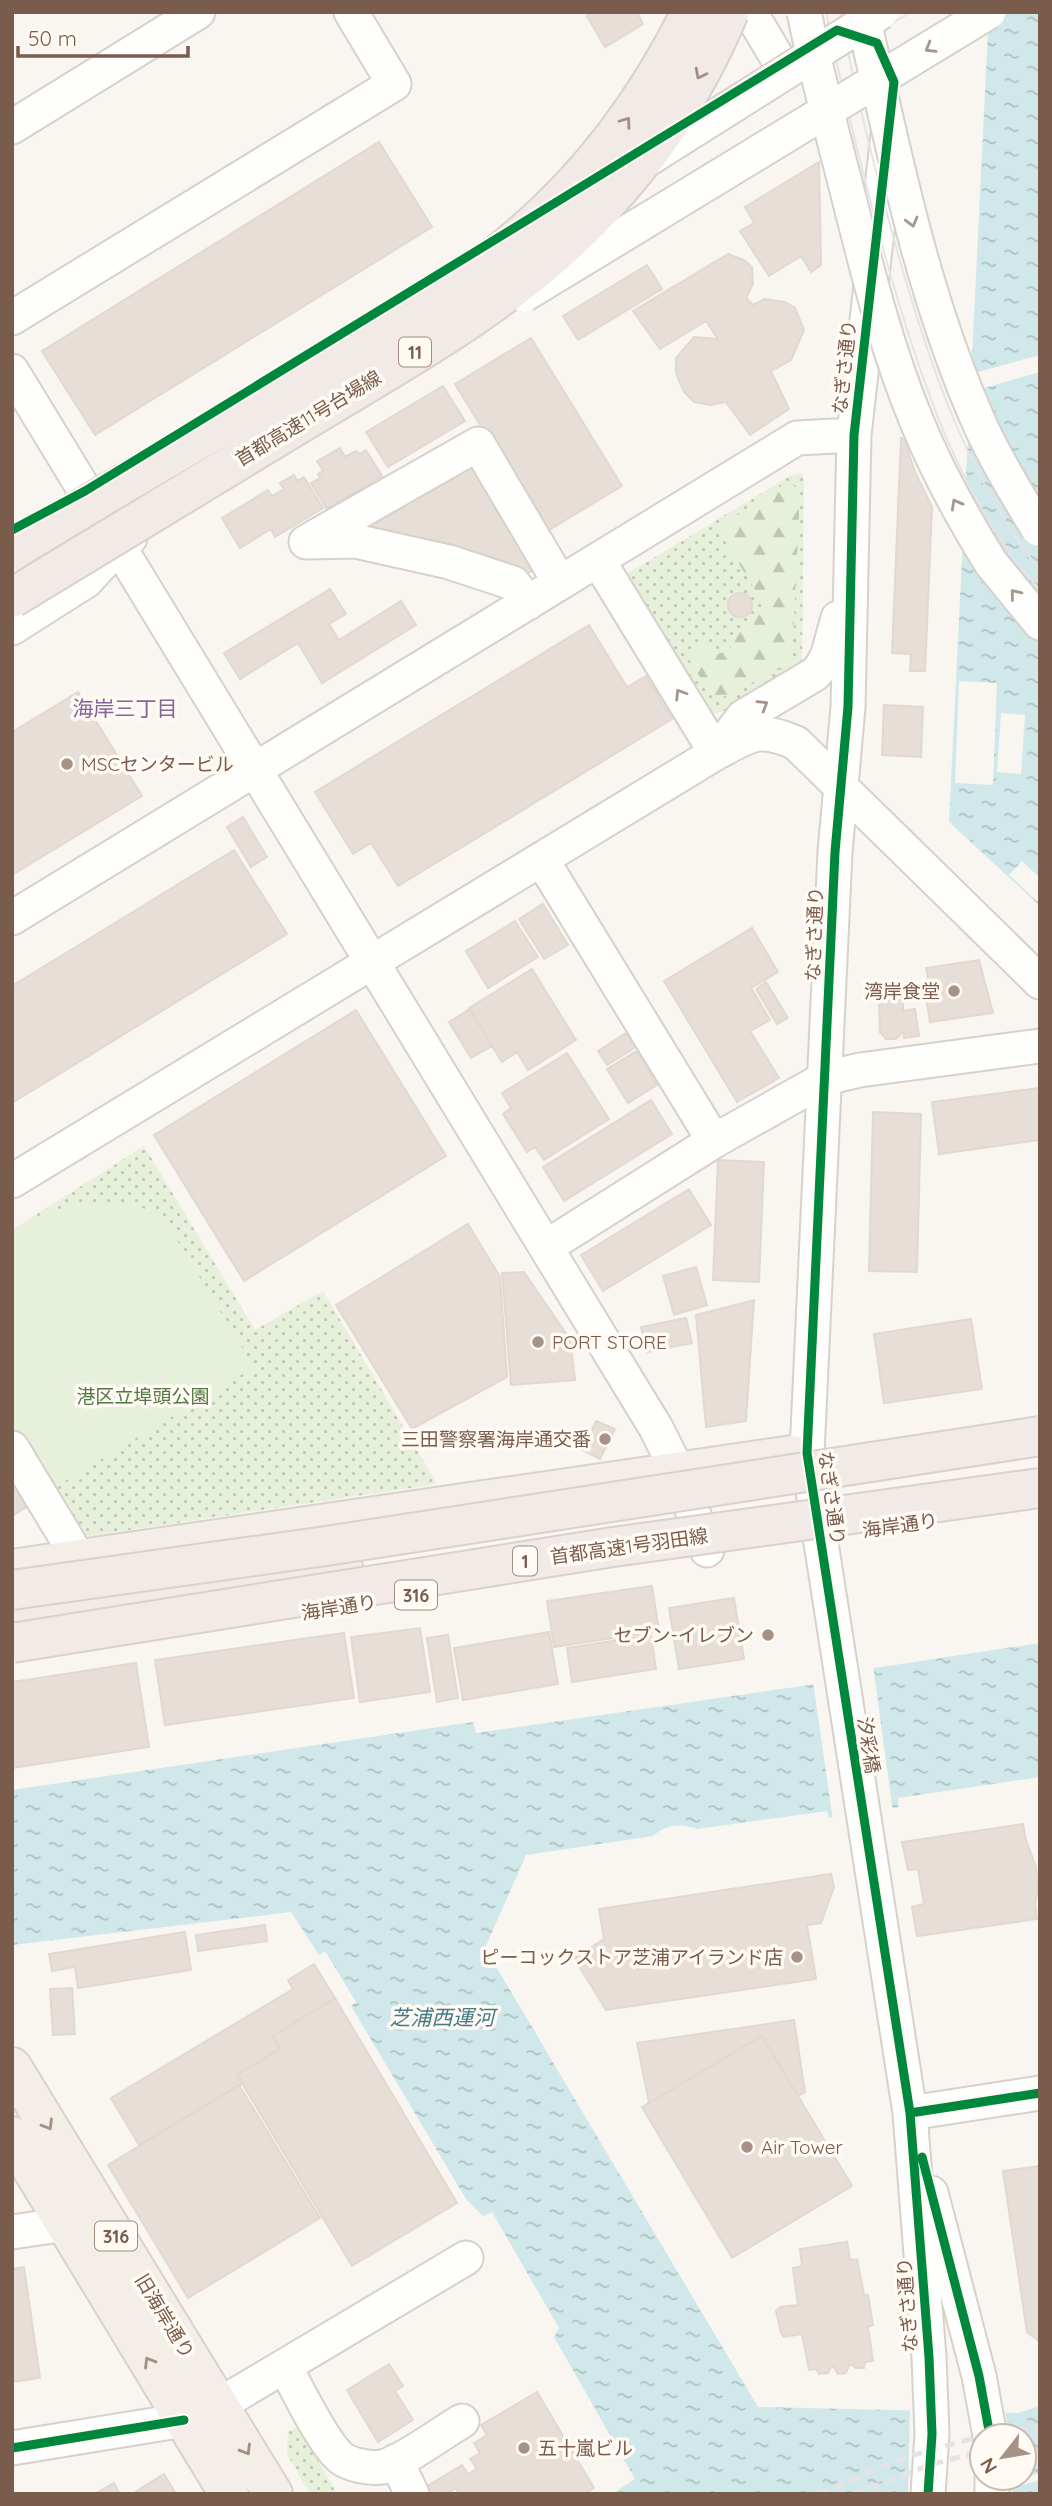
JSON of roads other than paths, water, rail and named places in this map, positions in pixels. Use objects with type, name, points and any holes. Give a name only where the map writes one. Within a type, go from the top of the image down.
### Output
[{"type":"highway","name":"首都高速11号台場線","points":[[12,552],[400,321],[490,260],[538,220],[607,146],[659,74],[691,12]]},
{"type":"highway","name":"首都高速11号台場線","points":[[12,598],[401,361],[540,266],[606,203],[650,151],[693,87],[729,12]]},
{"type":"highway","points":[[12,1590],[326,1546],[1040,1436]]},
{"type":"highway","points":[[326,1546],[616,1524],[1040,1464]]},
{"type":"highway","name":"首都高速1号羽田線","points":[[12,1643],[613,1547],[1040,1488]]},
{"type":"highway","points":[[12,1618],[406,1563],[569,1571]]},
{"type":"main road","points":[[12,1569],[1040,1418]]},
{"type":"main road","name":"海岸通り","points":[[12,1658],[707,1550],[1040,1506]]},
{"type":"main road","name":"旧海岸通り","points":[[12,2067],[273,2494]]},
{"type":"main road","name":"旧海岸通り","points":[[12,2136],[229,2494]]},
{"type":"street","points":[[12,127],[198,12]]},
{"type":"street","points":[[12,318],[394,84],[351,12]]},
{"type":"street","points":[[750,12],[781,64]]},
{"type":"street","points":[[804,12],[872,287],[917,423],[970,530],[991,563],[1040,623]]},
{"type":"street","points":[[862,12],[897,166],[943,326],[981,427],[1040,531]]},
{"type":"street","points":[[12,552],[879,28],[890,12]]},
{"type":"street","points":[[12,607],[989,12]]},
{"type":"street","points":[[12,530],[85,491],[837,30],[879,28]]},
{"type":"street","name":"なぎさ通り","points":[[839,1661],[807,1453],[835,852],[848,707],[854,435],[894,82],[879,28]]},
{"type":"street","points":[[12,628],[86,581],[120,544],[790,137],[803,132],[817,132],[841,145],[851,155],[879,208]]},
{"type":"street","points":[[12,371],[120,544],[656,1429],[678,1472],[707,1550]]},
{"type":"street","points":[[12,918],[797,438],[854,435]]},
{"type":"street","points":[[528,603],[513,583],[449,562],[355,541],[306,542],[478,444],[560,583]]},
{"type":"street","points":[[598,560],[716,753]]},
{"type":"street","points":[[716,753],[743,716],[815,674],[822,666],[828,654],[851,568]]},
{"type":"street","points":[[12,1181],[716,753],[755,733],[768,732],[796,743],[1040,982]]},
{"type":"street","points":[[542,860],[714,1141]]},
{"type":"street","points":[[546,1248],[714,1141],[826,1078],[860,1070],[1040,1045]]},
{"type":"street","points":[[12,1448],[79,1559]]},
{"type":"street","name":"汐彩橋","points":[[839,1661],[865,1835]]},
{"type":"street","name":"なぎさ通り","points":[[865,1835],[910,2113],[929,2357],[932,2434],[928,2494]]},
{"type":"street","points":[[910,2113],[1040,2094]]},
{"type":"street","name":"なぎさ通り","points":[[910,2113],[979,2375],[987,2422]]},
{"type":"street","points":[[12,2232],[66,2224]]},
{"type":"street","points":[[12,2448],[184,2420],[219,2405],[466,2258]]},
{"type":"street","points":[[285,2366],[330,2445],[365,2494]]},
{"type":"street","points":[[342,2459],[381,2468],[462,2421]]},
{"type":"street","points":[[396,2461],[412,2494]]},
{"type":"water","points":[[989,12],[1040,12],[1040,906],[949,822]]},
{"type":"water","name":"芝浦西運河","points":[[1040,1643],[1040,1777],[898,1798],[899,1807],[829,1818],[827,1811],[697,1829],[674,1826],[653,1836],[526,1855],[485,1948],[758,2407],[1018,2413],[1040,2406],[1040,2494],[612,2494],[635,2479],[554,2337],[559,2328],[492,2212],[483,2216],[466,2199],[351,2006],[356,2002],[325,1951],[319,1955],[291,1912],[12,1945],[12,1790],[473,1722],[476,1733],[816,1684],[815,1677]]},
{"type":"tram line","points":[[826,12],[880,238],[930,397],[947,439],[987,518],[1040,590]]},
{"type":"tram line","points":[[840,12],[883,199],[925,343],[955,423],[973,462],[1015,536],[1040,571]]},
{"type":"tram line","points":[[12,568],[679,153],[911,12]]},
{"type":"tram line","points":[[12,591],[957,12]]},
{"type":"railway","points":[[818,2494],[910,2456],[968,2440]]},
{"type":"railway","points":[[854,2494],[933,2464],[968,2455]]},
{"type":"place","name":"MSCセンタービル","points":[[67,764]]},
{"type":"place","name":"湾岸食堂","points":[[954,991]]},
{"type":"place","name":"PORT STORE","points":[[538,1342]]},
{"type":"place","name":"三田警察署海岸通交番","points":[[605,1439]]},
{"type":"place","name":"セブン-イレブン","points":[[768,1635]]},
{"type":"place","name":"ピーコックストア芝浦アイランド店","points":[[797,1957]]},
{"type":"place","name":"Air Tower","points":[[747,2147]]},
{"type":"place","name":"五十嵐ビル","points":[[524,2448]]},
{"type":"district","name":"海岸三丁目","points":[[125,708]]},
{"type":"park label","name":"港区立埠頭公園","points":[[143,1396]]}]
